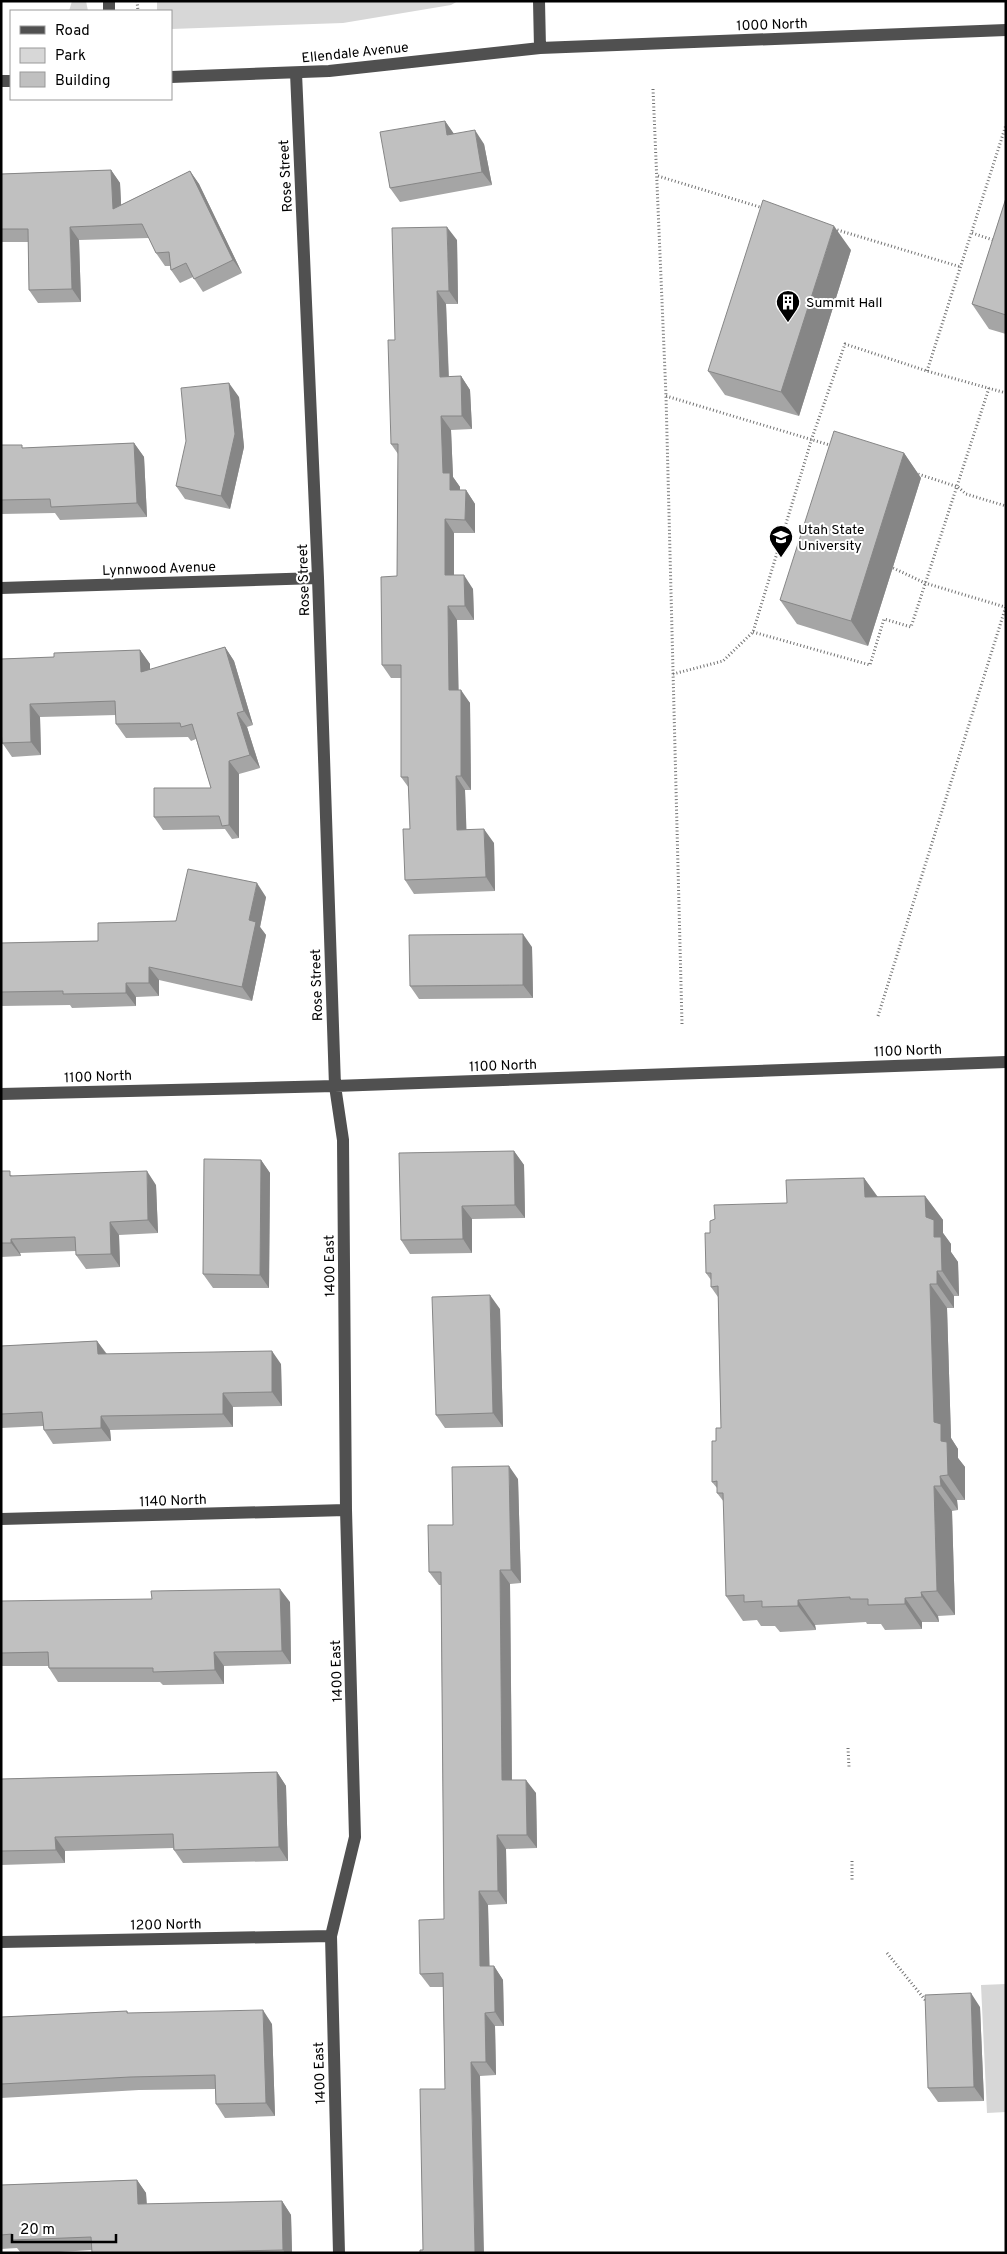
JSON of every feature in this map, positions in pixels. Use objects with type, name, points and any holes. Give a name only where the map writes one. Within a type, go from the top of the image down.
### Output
[{"type":"street","points":[[539,1],[540,48]]},
{"type":"street","name":"1000 North","points":[[540,48],[1006,30]]},
{"type":"street","name":"Ellendale Avenue","points":[[172,77],[296,73],[540,48]]},
{"type":"street","name":"Rose Street","points":[[296,73],[318,578],[335,1086]]},
{"type":"street","name":"Lynnwood Avenue","points":[[1,588],[318,578]]},
{"type":"street","name":"1100 North","points":[[1,1094],[335,1086],[1006,1062]]},
{"type":"street","name":"1400 East","points":[[335,1086],[343,1140],[346,1510],[355,1837],[330,1936],[339,2253]]},
{"type":"street","name":"1140 North","points":[[1,1519],[346,1510]]},
{"type":"street","name":"1200 North","points":[[1,1942],[330,1936]]},
{"type":"path","points":[[654,89],[666,396],[682,1024]]},
{"type":"path","points":[[926,370],[1006,125]]},
{"type":"path","points":[[658,176],[772,210]]},
{"type":"path","points":[[828,227],[961,267]]},
{"type":"path","points":[[972,233],[997,241]]},
{"type":"path","points":[[673,674],[723,661],[753,632],[812,438],[844,344],[1006,393]]},
{"type":"path","points":[[753,632],[870,665],[884,619],[911,627],[989,388]]},
{"type":"path","points":[[666,396],[812,438],[839,448]]},
{"type":"path","points":[[912,472],[958,487],[966,494],[1006,506]]},
{"type":"path","points":[[878,1016],[1006,607],[926,583],[893,568]]},
{"type":"path","points":[[848,1748],[849,1767]]},
{"type":"path","points":[[852,1861],[852,1880]]},
{"type":"path","points":[[887,1953],[926,2001]]},
{"type":"green space","points":[[72,1],[86,1],[88,10],[69,10]]},
{"type":"green space","points":[[157,1],[458,1],[451,5],[343,23],[172,29],[172,10],[157,10]]},
{"type":"green space","points":[[1006,1984],[1006,2112],[987,2113],[981,1985]]},
{"type":"building","points":[[445,121],[447,135],[475,130],[482,172],[390,188],[380,132]]},
{"type":"building","points":[[111,170],[113,209],[190,171],[233,260],[194,279],[186,263],[171,270],[169,252],[156,253],[142,224],[70,227],[72,289],[29,290],[28,229],[1,229],[1,174]]},
{"type":"building","points":[[1006,198],[1006,315],[972,304]]},
{"type":"building","name":"Summit Hall","points":[[763,200],[834,226],[781,392],[708,371]]},
{"type":"building","points":[[447,227],[449,291],[437,291],[440,377],[461,376],[462,416],[441,416],[443,473],[450,473],[450,490],[466,490],[465,520],[445,519],[445,575],[464,575],[465,606],[448,606],[449,690],[461,690],[461,776],[456,776],[457,830],[484,829],[486,877],[405,880],[403,829],[410,829],[408,777],[401,777],[401,665],[382,665],[381,577],[397,576],[398,444],[391,444],[388,340],[395,340],[392,228]]},
{"type":"building","points":[[229,383],[235,434],[221,496],[176,486],[186,441],[181,388]]},
{"type":"building","points":[[834,431],[904,453],[851,621],[780,600]]},
{"type":"building","points":[[134,443],[137,503],[51,507],[50,499],[1,500],[1,445],[22,445],[22,448]]},
{"type":"building","points":[[225,647],[244,711],[237,713],[250,755],[229,761],[229,825],[222,826],[219,816],[154,817],[154,788],[211,788],[192,724],[181,727],[180,723],[116,724],[115,701],[30,704],[31,742],[2,743],[1,659],[54,657],[54,653],[140,650],[141,672]]},
{"type":"building","points":[[188,869],[257,883],[249,920],[256,922],[242,987],[149,967],[149,983],[126,983],[126,993],[63,994],[63,991],[1,992],[1,943],[98,941],[98,923],[176,921]]},
{"type":"building","points":[[523,934],[523,985],[410,986],[409,935]]},
{"type":"building","points":[[514,1151],[515,1205],[462,1206],[463,1239],[401,1240],[399,1153]]},
{"type":"building","points":[[204,1159],[261,1160],[260,1275],[203,1274]]},
{"type":"building","points":[[1,1171],[10,1171],[10,1176],[147,1171],[148,1220],[110,1222],[111,1254],[76,1255],[75,1237],[11,1239],[11,1243],[1,1243]]},
{"type":"building","points":[[864,1178],[865,1197],[925,1196],[926,1217],[934,1220],[934,1237],[941,1237],[942,1271],[937,1271],[937,1284],[930,1284],[934,1422],[941,1424],[941,1441],[947,1442],[948,1475],[940,1476],[941,1486],[934,1486],[937,1591],[921,1592],[922,1597],[905,1598],[905,1604],[868,1605],[868,1599],[850,1599],[850,1597],[798,1600],[798,1606],[762,1607],[762,1601],[744,1602],[744,1595],[726,1596],[723,1493],[717,1493],[717,1481],[712,1482],[712,1441],[716,1441],[716,1428],[721,1428],[718,1286],[711,1287],[711,1273],[706,1273],[705,1233],[710,1233],[710,1221],[715,1219],[714,1205],[787,1203],[786,1180]]},
{"type":"building","points":[[490,1295],[493,1413],[436,1415],[432,1297]]},
{"type":"building","points":[[97,1341],[98,1354],[272,1351],[272,1392],[223,1393],[223,1414],[101,1416],[101,1428],[44,1430],[42,1412],[1,1414],[1,1346]]},
{"type":"building","points":[[509,1466],[511,1570],[500,1570],[502,1780],[526,1780],[527,1835],[497,1835],[498,1891],[479,1891],[480,1966],[494,1966],[495,2012],[485,2013],[486,2062],[471,2062],[475,2253],[420,2253],[420,2250],[423,2250],[420,2089],[445,2089],[443,1973],[420,1974],[419,1920],[444,1919],[441,1572],[429,1572],[428,1525],[453,1525],[452,1467]]},
{"type":"building","points":[[280,1589],[282,1651],[214,1652],[215,1670],[153,1672],[153,1668],[49,1668],[48,1652],[1,1653],[1,1601],[152,1599],[151,1591]]},
{"type":"building","points":[[277,1772],[279,1847],[174,1850],[173,1834],[55,1837],[56,1850],[1,1851],[1,1779]]},
{"type":"building","points":[[971,1993],[974,2087],[928,2088],[925,1995]]},
{"type":"building","points":[[263,2010],[266,2103],[216,2104],[215,2075],[130,2077],[1,2084],[1,2017],[127,2011],[127,2013]]},
{"type":"building","points":[[137,2180],[138,2204],[282,2201],[283,2250],[92,2253],[91,2237],[12,2240],[12,2234],[1,2235],[1,2185]]},
{"type":"place","name":"Summit Hall","points":[[788,323]]},
{"type":"place","name":"Utah State University","points":[[781,558]]}]
